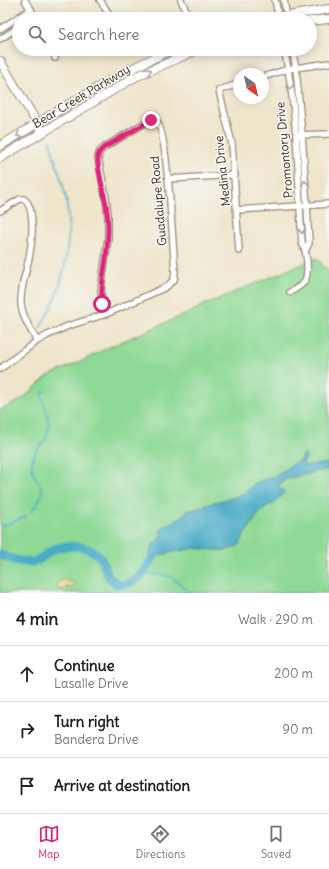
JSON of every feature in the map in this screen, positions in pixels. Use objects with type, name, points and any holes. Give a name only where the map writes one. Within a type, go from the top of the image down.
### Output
[{"type":"main road","points":[[314,12],[329,9]]},
{"type":"main road","points":[[317,20],[329,19]]},
{"type":"main road","name":"Bear Creek Parkway","points":[[0,146],[110,80],[158,56]]},
{"type":"main road","name":"Bear Creek Parkway","points":[[0,158],[135,77],[183,56]]},
{"type":"main road","points":[[0,61],[42,132]]},
{"type":"street","points":[[25,0],[31,10],[28,12]]},
{"type":"street","points":[[100,0],[108,12]]},
{"type":"street","points":[[181,0],[187,12]]},
{"type":"street","points":[[275,0],[280,12]]},
{"type":"street","points":[[283,12],[284,0]]},
{"type":"street","points":[[0,29],[12,22]]},
{"type":"street","points":[[0,39],[12,31]]},
{"type":"street","name":"Promontory Drive","points":[[285,56],[295,135],[302,244],[306,249]]},
{"type":"street","name":"Promontory Drive","points":[[290,292],[299,288],[306,280],[308,272],[306,249],[309,243],[302,135],[296,68],[293,56]]},
{"type":"street","points":[[269,75],[288,69],[329,62]]},
{"type":"street","name":"Medina Drive","points":[[233,86],[219,90],[232,144],[239,251]]},
{"type":"street","name":"Guadalupe Road","points":[[148,121],[156,121],[160,128],[165,146],[175,272],[174,280],[166,287],[106,314],[102,304],[101,290],[107,250],[108,216],[106,197],[98,158],[100,152],[105,147],[148,121]]},
{"type":"street","points":[[295,135],[329,134]]},
{"type":"street","points":[[168,179],[234,175]]},
{"type":"street","points":[[0,210],[20,199],[24,199],[29,205],[31,212],[32,236],[30,257],[22,290],[21,306],[37,341]]},
{"type":"street","points":[[237,210],[329,204]]},
{"type":"street","points":[[0,369],[37,341],[68,326],[106,314]]},
{"type":"green space","points":[[317,258],[329,272],[329,592],[0,593],[0,410],[21,400],[48,376],[206,304]]},
{"type":"sand","points":[[61,580],[73,582],[74,586],[69,588],[66,586],[66,589],[63,590],[58,589],[57,585]]},
{"type":"water","points":[[303,454],[306,457],[303,464],[305,466],[329,463],[329,470],[293,477],[282,482],[278,488],[284,492],[274,504],[267,506],[260,512],[244,535],[240,544],[236,547],[223,551],[195,548],[159,555],[150,551],[152,545],[160,537],[160,531],[162,528],[178,519],[188,510],[197,509],[215,502],[240,496],[257,482],[278,475],[292,464],[302,460]]},
{"type":"waterway","points":[[40,328],[52,307],[58,291],[65,265],[68,238],[68,211],[66,198],[50,141]]},
{"type":"waterway","points":[[41,395],[44,391]]},
{"type":"waterway","points":[[31,512],[38,502],[42,489],[32,470],[32,462],[34,454],[46,438],[49,428],[47,413],[42,398]]},
{"type":"waterway","points":[[0,525],[5,525],[27,516]]},
{"type":"waterway","points":[[0,555],[20,561],[33,562],[61,547],[74,546],[86,548],[99,556],[109,577],[118,585],[136,580],[146,569],[153,556],[165,546]]},
{"type":"waterway","points":[[143,574],[159,574],[172,577],[191,593]]},
{"type":"route","points":[[102,304],[101,290],[108,238],[108,216],[106,197],[98,158],[102,149],[151,120]]}]
